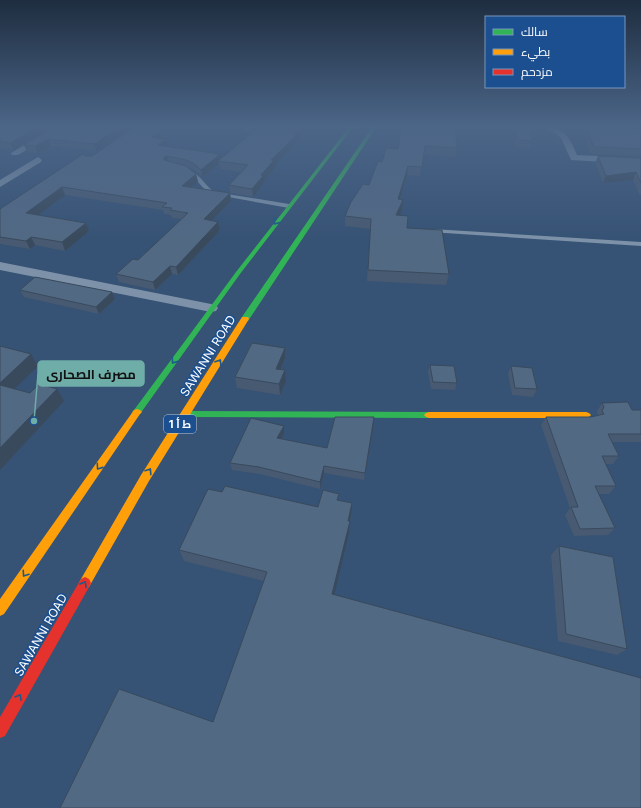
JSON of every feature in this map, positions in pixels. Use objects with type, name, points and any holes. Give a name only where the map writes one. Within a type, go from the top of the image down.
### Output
[{"type":"main road","name":"SAWANNI ROAD","points":[[0,610],[60,521],[211,308],[322,164]]},
{"type":"main road","name":"SAWANNI ROAD","points":[[0,731],[145,478],[246,317],[350,164]]},
{"type":"main road","points":[[186,414],[586,415]]},
{"type":"street","points":[[0,184],[32,164]]},
{"type":"street","points":[[6,170],[18,172]]},
{"type":"street","points":[[0,266],[211,308]]},
{"type":"lane","points":[[181,169],[197,176],[206,190],[214,193],[289,206]]},
{"type":"lane","points":[[423,231],[641,244]]},
{"type":"building","points":[[68,164],[178,164],[186,166],[196,174],[182,186],[230,193],[204,219],[218,222],[176,267],[170,266],[153,282],[116,274],[133,259],[138,260],[188,213],[170,210],[172,208],[162,207],[167,203],[62,187],[26,213],[86,223],[62,242],[31,237],[26,241],[0,237],[0,209]]},
{"type":"building","points":[[194,164],[208,164],[201,170]]},
{"type":"building","points":[[238,164],[271,164],[252,189],[229,185],[248,165]]},
{"type":"building","points":[[377,164],[422,164],[422,167],[408,166],[398,199],[403,200],[396,215],[408,216],[407,228],[442,230],[449,274],[368,270],[371,219],[345,216],[351,202],[363,184],[369,185]]},
{"type":"building","points":[[601,164],[641,164],[641,183],[636,172],[606,176]]},
{"type":"building","points":[[35,277],[112,292],[96,307],[20,290]]},
{"type":"building","points":[[252,343],[285,348],[276,369],[285,370],[279,384],[235,377]]},
{"type":"building","points":[[0,346],[31,354],[0,383]]},
{"type":"building","points":[[430,365],[454,366],[457,383],[433,382]]},
{"type":"building","points":[[511,366],[532,368],[537,389],[515,388]]},
{"type":"building","points":[[39,384],[57,389],[0,448],[0,385],[30,393]]},
{"type":"building","points":[[628,402],[632,410],[641,410],[641,434],[608,434],[619,456],[602,456],[616,486],[595,486],[615,528],[580,529],[571,507],[578,507],[546,417],[591,417],[604,414],[602,411],[604,407],[602,403]]},
{"type":"building","points":[[335,417],[374,417],[365,473],[324,466],[320,482],[259,467],[230,463],[251,418],[284,426],[277,438],[327,448]]},
{"type":"building","points":[[225,486],[318,507],[323,490],[339,494],[337,500],[352,503],[348,521],[350,521],[332,594],[641,678],[641,808],[60,808],[119,689],[213,722],[267,572],[179,550],[208,489],[222,492]]},
{"type":"building","points":[[559,546],[613,557],[627,649],[566,634]]},
{"type":"traffic: fast","points":[[137,412],[238,273],[323,164]]},
{"type":"traffic: fast","points":[[245,319],[350,164]]},
{"type":"traffic: fast","points":[[186,414],[429,415]]},
{"type":"traffic: slow","points":[[85,583],[145,478],[245,319]]},
{"type":"traffic: slow","points":[[0,610],[137,412]]},
{"type":"traffic: slow","points":[[429,415],[586,415]]},
{"type":"traffic: jam","points":[[0,731],[85,583]]},
{"type":"place","name":"مصرف الصحارى","points":[[34,421]]}]
